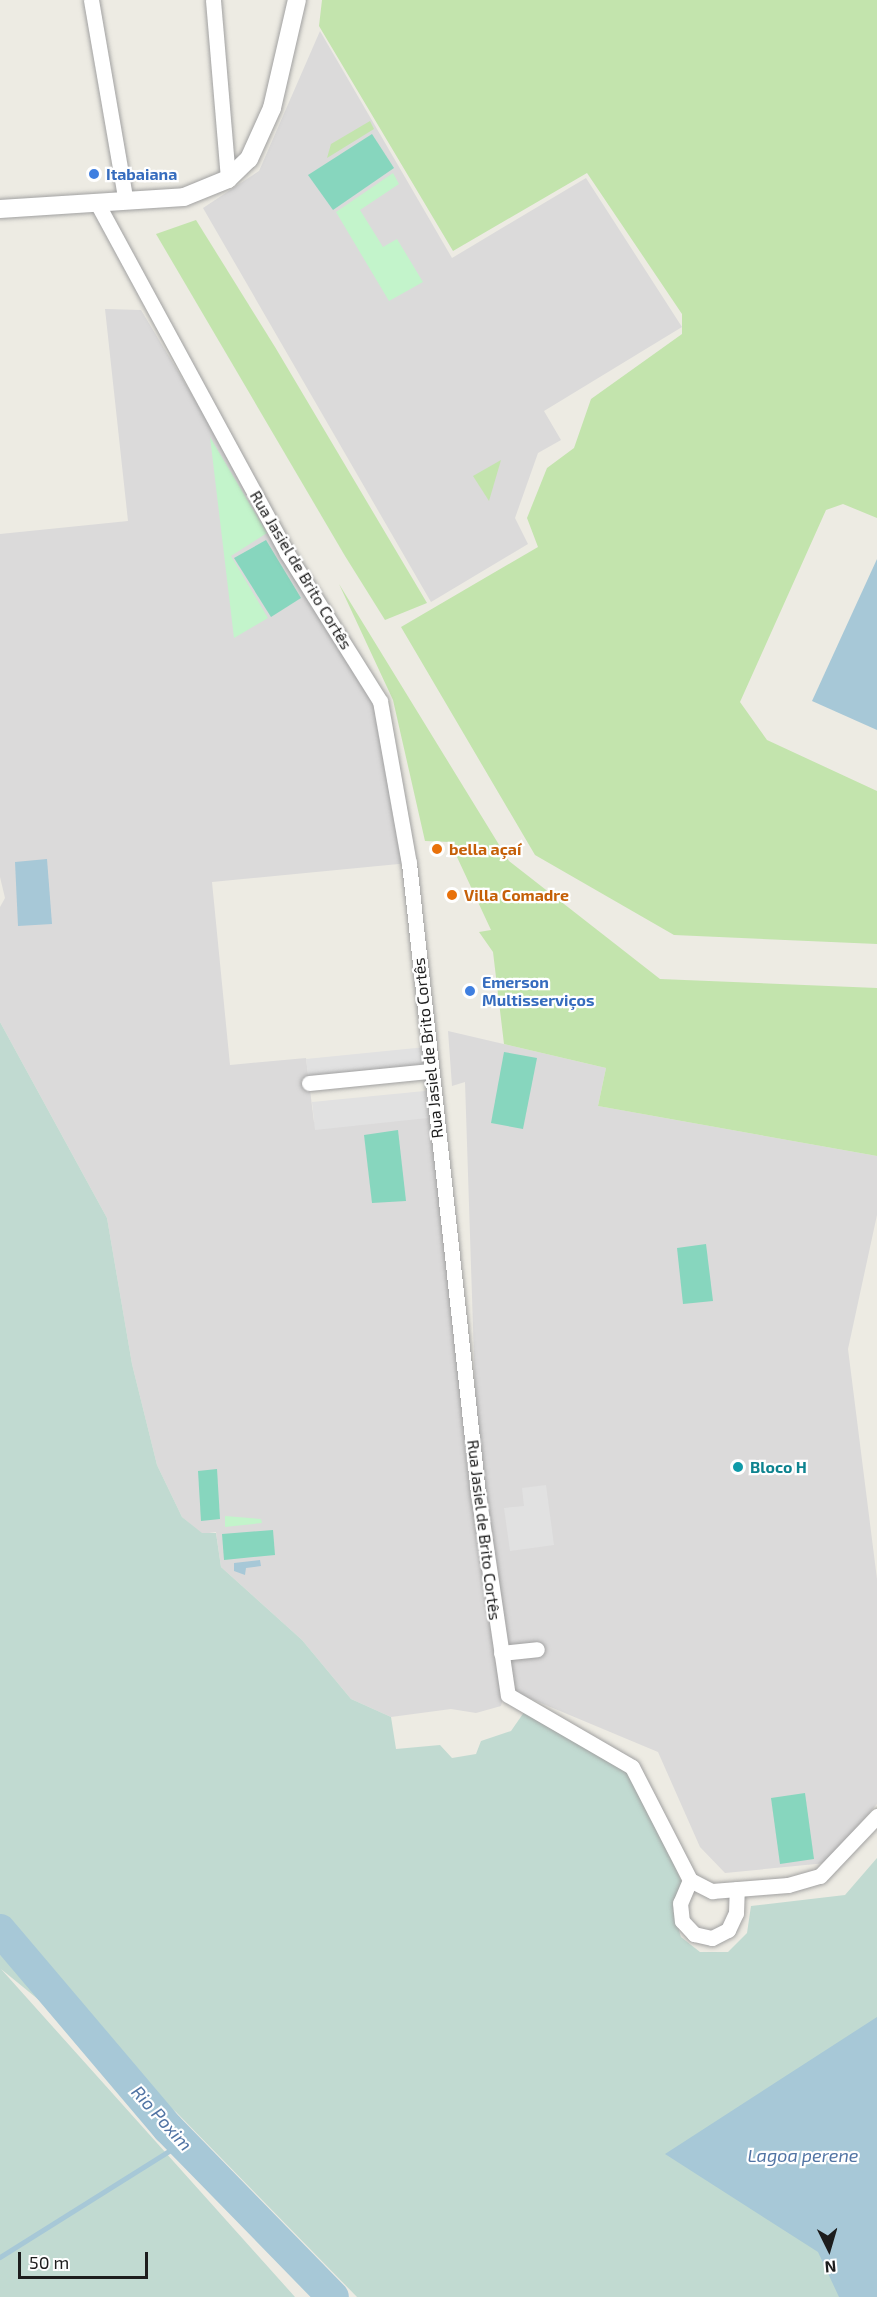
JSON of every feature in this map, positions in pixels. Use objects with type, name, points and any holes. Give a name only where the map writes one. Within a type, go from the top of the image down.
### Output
[{"type":"street","points":[[91,0],[125,197]]},
{"type":"street","points":[[213,0],[228,179]]},
{"type":"street","points":[[0,209],[97,203],[125,197],[184,197],[228,179],[249,159],[272,108],[297,0]]},
{"type":"street","name":"Rua Jasiel de Brito Cortês","points":[[97,203],[287,553],[380,701],[409,863],[430,1071],[501,1653],[511,1698],[632,1767],[690,1880]]},
{"type":"street","points":[[309,1083],[430,1071]]},
{"type":"street","points":[[501,1653],[537,1649]]},
{"type":"street","points":[[737,1889],[736,1913],[728,1930],[712,1938],[694,1934],[682,1921],[680,1903],[690,1880],[711,1891],[820,1876],[877,1816]]},
{"type":"shaded area","points":[[320,31],[452,258],[586,178],[682,327],[544,411],[561,440],[538,453],[515,518],[528,544],[431,602],[203,208],[259,171]]},
{"type":"shaded area","points":[[105,309],[141,310],[375,699],[409,863],[212,882],[230,1065],[306,1058],[314,1122],[437,1117],[478,1481],[465,1082],[452,1086],[448,1031],[606,1068],[598,1106],[877,1156],[877,1215],[848,1349],[877,1579],[877,1804],[826,1863],[725,1873],[700,1847],[658,1752],[505,1688],[501,1706],[476,1713],[451,1709],[391,1717],[351,1699],[302,1640],[221,1567],[216,1532],[202,1534],[182,1517],[157,1465],[132,1364],[107,1218],[0,1022],[0,907],[5,898],[0,877],[0,534],[128,521]]},
{"type":"shaded area","points":[[0,1022],[107,1218],[132,1364],[157,1465],[182,1517],[202,1533],[216,1533],[221,1567],[302,1640],[351,1699],[391,1717],[396,1749],[440,1745],[452,1758],[476,1754],[481,1741],[511,1731],[527,1708],[639,1779],[683,1885],[673,1911],[681,1937],[700,1952],[728,1952],[747,1933],[751,1906],[845,1895],[877,1858],[877,2297],[357,2297],[176,2112],[1,1969],[295,2297],[0,2297]]},
{"type":"shaded area","points":[[426,1047],[430,1071],[309,1083],[306,1059]]},
{"type":"shaded area","points":[[435,1090],[437,1117],[315,1130],[312,1102]]},
{"type":"shaded area","points":[[546,1485],[554,1545],[510,1551],[504,1508],[524,1506],[522,1488]]},
{"type":"green space","points":[[322,0],[877,0],[877,518],[843,504],[826,510],[740,702],[767,740],[877,791],[877,944],[674,935],[535,855],[401,627],[538,547],[527,518],[547,468],[574,448],[591,399],[682,334],[682,314],[587,173],[453,251],[319,26]]},
{"type":"green space","points":[[370,121],[374,129],[327,158],[331,144]]},
{"type":"green space","points":[[372,134],[394,168],[333,210],[308,175]]},
{"type":"green space","points":[[393,173],[399,184],[360,210],[383,247],[397,239],[423,282],[389,301],[336,212]]},
{"type":"green space","points":[[196,220],[275,347],[427,603],[385,620],[345,556],[156,234]]},
{"type":"green space","points":[[210,437],[267,533],[231,556],[268,618],[234,638]]},
{"type":"green space","points":[[501,460],[489,501],[473,476]]},
{"type":"green space","points":[[266,540],[301,598],[271,617],[234,558]]},
{"type":"green space","points":[[339,584],[509,861],[660,979],[877,988],[877,1156],[598,1106],[606,1068],[504,1044],[493,952],[479,932],[491,930],[450,842],[425,841],[393,700]]},
{"type":"green space","points":[[504,1052],[537,1058],[523,1129],[491,1123]]},
{"type":"green space","points":[[398,1130],[406,1201],[372,1203],[364,1135]]},
{"type":"green space","points":[[706,1244],[713,1301],[683,1304],[677,1248]]},
{"type":"green space","points":[[217,1469],[220,1519],[201,1521],[198,1471]]},
{"type":"green space","points":[[225,1516],[261,1519],[262,1523],[225,1527]]},
{"type":"green space","points":[[273,1530],[275,1555],[224,1560],[222,1534]]},
{"type":"green space","points":[[805,1793],[814,1859],[780,1864],[771,1798]]},
{"type":"water","points":[[877,559],[877,730],[812,701]]},
{"type":"water","points":[[47,859],[52,924],[18,926],[15,862]]},
{"type":"water","points":[[260,1560],[261,1566],[246,1568],[245,1575],[234,1571],[234,1563]]},
{"type":"water","name":"Lagoa perene","points":[[877,2017],[877,2297],[839,2297],[818,2252],[665,2154]]},
{"type":"waterway","name":"Rio Poxim","points":[[0,1930],[168,2128],[333,2297]]},
{"type":"waterway","points":[[0,2257],[183,2142]]},
{"type":"place","name":"Itabaiana","points":[[94,174]]},
{"type":"place","name":"bella açaí","points":[[437,849]]},
{"type":"place","name":"Villa Comadre","points":[[452,895]]},
{"type":"place","name":"Emerson Multisserviços","points":[[470,991]]},
{"type":"place","name":"Bloco H","points":[[738,1467]]}]
